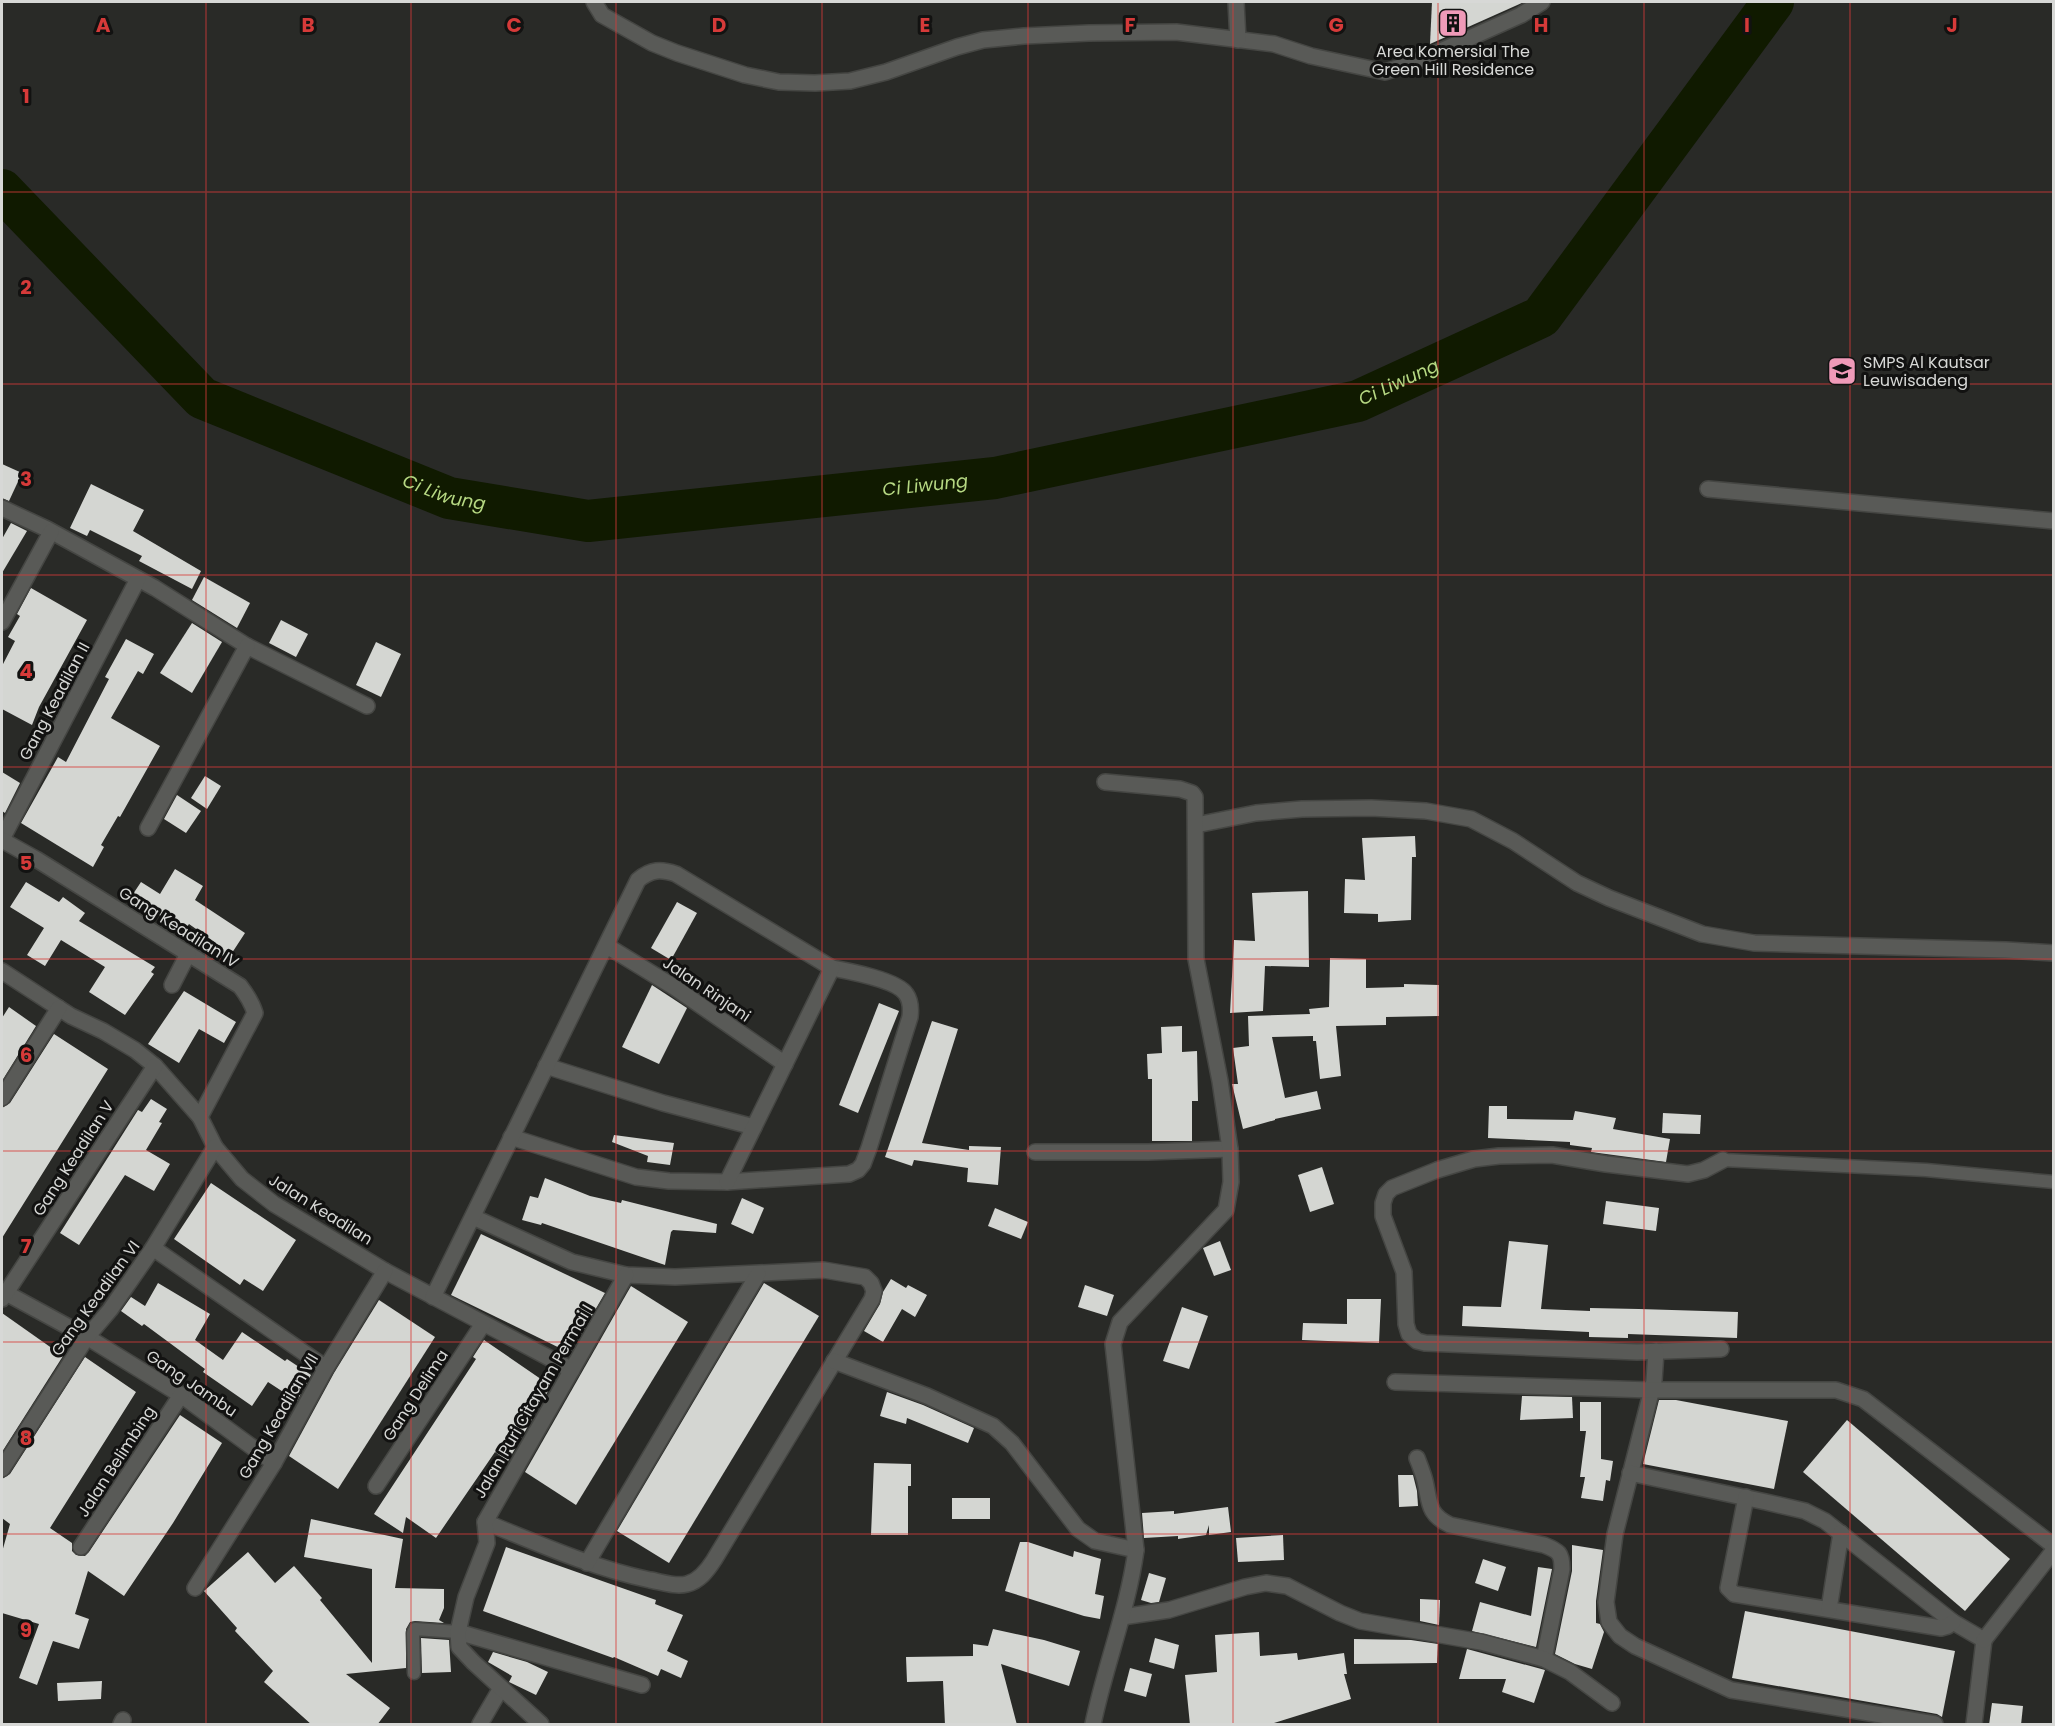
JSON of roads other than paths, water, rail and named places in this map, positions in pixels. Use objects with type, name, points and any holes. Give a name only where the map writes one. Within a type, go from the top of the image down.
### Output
[{"type":"street","points":[[594,2],[602,15],[652,43],[677,53],[745,75],[779,82],[815,83],[850,81],[983,40],[1024,36],[1176,32],[1274,44],[1311,56],[1385,72],[1416,62],[1502,24],[1542,2]]},
{"type":"street","points":[[1236,2],[1238,40]]},
{"type":"street","points":[[1708,489],[2054,521]]},
{"type":"street","points":[[2,508],[138,579],[247,646],[367,706]]},
{"type":"street","points":[[2,622],[51,532]]},
{"type":"street","name":"Gang Keadilan II","points":[[2,839],[138,579]]},
{"type":"street","points":[[148,828],[247,646]]},
{"type":"street","points":[[1093,1725],[1102,1682],[1132,1578],[1136,1550],[1113,1344],[1120,1322],[1226,1210],[1231,1182],[1230,1149],[1220,1080],[1196,959],[1195,797],[1192,793],[1180,789],[1105,782]]},
{"type":"street","points":[[1196,825],[1256,813],[1302,809],[1371,808],[1449,814],[1471,819],[1513,841],[1577,883],[1609,898],[1702,934],[1719,938],[1754,943],[2054,953]]},
{"type":"street","name":"Gang Keadilan IV","points":[[2,839],[240,986],[255,1013],[200,1117]]},
{"type":"street","points":[[433,1297],[473,1217],[511,1137],[546,1066],[607,946],[638,880],[646,873],[664,870],[676,874],[832,968],[857,972],[898,987],[906,994],[911,1006],[907,1028],[863,1164],[858,1170],[849,1174],[727,1182],[669,1181],[636,1177],[511,1137]]},
{"type":"street","name":"Jalan Rinjani","points":[[607,946],[674,987],[785,1065]]},
{"type":"street","points":[[172,985],[188,954]]},
{"type":"street","points":[[727,1182],[832,968]]},
{"type":"street","name":"Jalan Keadilan","points":[[2,971],[59,1008],[119,1040],[155,1066],[200,1117],[215,1147],[242,1179],[274,1204],[385,1271],[572,1370]]},
{"type":"street","points":[[2,1094],[59,1008]]},
{"type":"street","name":"Gang Keadilan V","points":[[4,1296],[155,1066]]},
{"type":"street","points":[[546,1066],[663,1103],[754,1127]]},
{"type":"street","name":"Gang Keadilan VI","points":[[2,1469],[87,1337],[110,1310],[153,1248],[215,1147]]},
{"type":"street","points":[[1035,1152],[1230,1149]]},
{"type":"street","points":[[1721,1349],[1656,1356],[1627,1352],[1417,1341],[1409,1335],[1406,1324],[1404,1272],[1383,1216],[1383,1203],[1386,1194],[1392,1188],[1437,1170],[1482,1158],[1552,1155],[1688,1174],[1704,1170],[1723,1160]]},
{"type":"street","points":[[473,1217],[572,1262],[626,1275],[675,1277],[824,1270],[865,1277],[871,1282],[874,1291],[872,1299],[714,1560],[698,1579],[686,1585],[671,1585],[629,1576],[587,1563],[485,1522]]},
{"type":"street","points":[[153,1248],[326,1368]]},
{"type":"street","name":"Gang Keadilan VII","points":[[198,1582],[274,1463],[326,1368],[385,1271]]},
{"type":"street","points":[[587,1563],[758,1274]]},
{"type":"street","name":"Jalan Puri Citayam Permai I","points":[[458,1632],[466,1598],[487,1543],[485,1522],[626,1275]]},
{"type":"street","name":"Gang Jambu","points":[[4,1296],[87,1337],[181,1395],[274,1463]]},
{"type":"street","name":"Gang Delima","points":[[376,1486],[483,1324]]},
{"type":"street","points":[[1656,1356],[1652,1385],[1615,1534],[1606,1602],[1610,1622],[1620,1636],[1635,1646],[1731,1690],[1935,1725]]},
{"type":"street","points":[[834,1361],[927,1396],[993,1426],[1012,1443],[1078,1529],[1095,1541],[1136,1550]]},
{"type":"street","points":[[1395,1382],[1822,1389],[1836,1390],[1863,1399],[2054,1548],[1984,1640],[1974,1725]]},
{"type":"street","name":"Jalan Belimbing","points":[[81,1547],[181,1395]]},
{"type":"street","points":[[1417,1458],[1425,1480],[1430,1508],[1439,1520],[1450,1525],[1544,1545],[1557,1551],[1562,1560],[1562,1569],[1544,1659]]},
{"type":"street","points":[[1630,1473],[1805,1511],[1825,1521],[1953,1622],[1984,1640]]},
{"type":"street","points":[[1746,1497],[1728,1588],[1734,1593],[1941,1628],[1953,1622]]},
{"type":"street","points":[[1829,1609],[1841,1533]]},
{"type":"street","points":[[1122,1617],[1169,1610],[1266,1583],[1287,1586],[1360,1621],[1480,1642],[1544,1659],[1570,1672],[1612,1703]]},
{"type":"street","points":[[541,1725],[459,1647],[458,1632],[642,1685]]},
{"type":"street","points":[[480,1725],[501,1688]]},
{"type":"lane","points":[[1723,1160],[1972,1173],[2054,1182]]},
{"type":"lane","points":[[414,1673],[413,1633],[415,1629],[458,1632]]},
{"type":"waterway","name":"Ci Liwung","points":[[2,190],[202,398],[449,498],[588,521],[995,478],[1358,401],[1541,317],[1773,2]]},
{"type":"place","name":"Area Komersial The Green Hill Residence","points":[[1453,23]]},
{"type":"place","name":"SMPS Al Kautsar Leuwisadeng","points":[[1842,371]]}]
